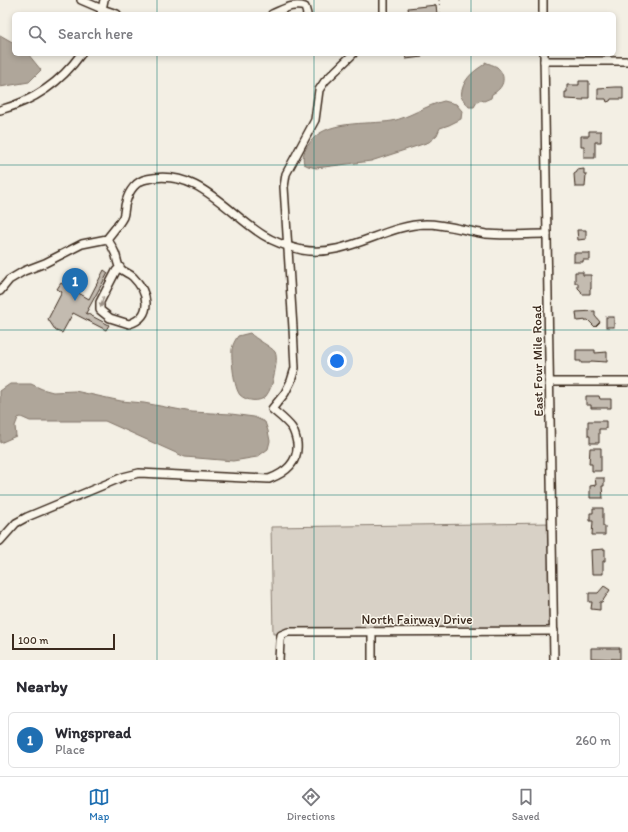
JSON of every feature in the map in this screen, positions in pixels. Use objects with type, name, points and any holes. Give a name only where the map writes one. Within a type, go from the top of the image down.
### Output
[{"type":"street","points":[[81,0],[101,12],[104,0]]},
{"type":"street","points":[[384,0],[384,12]]},
{"type":"street","points":[[543,0],[543,12]]},
{"type":"street","points":[[277,12],[293,5],[299,5],[305,7],[306,12]]},
{"type":"street","points":[[0,110],[22,102],[42,92],[62,77],[79,56]]},
{"type":"street","points":[[0,541],[16,523],[27,517],[123,477],[139,473],[269,479],[280,475],[290,467],[296,458],[296,438],[293,429],[272,409],[288,387],[295,368],[284,187],[286,174],[315,120],[319,90],[325,81],[351,56]]},
{"type":"street","points":[[544,57],[628,61]]},
{"type":"street","name":"East Four Mile Road","points":[[544,57],[554,660]]},
{"type":"street","points":[[0,291],[9,280],[24,270],[45,263],[82,244],[108,239],[123,216],[126,202],[132,189],[142,180],[161,177],[184,181],[202,188],[263,235],[277,242],[302,250],[327,250],[349,245],[400,227],[426,224],[440,225],[488,234],[547,234]]},
{"type":"street","points":[[108,239],[115,252],[120,267],[136,280],[146,301],[147,309],[141,318],[129,324],[110,318],[100,310],[100,302],[116,271],[120,267]]},
{"type":"street","points":[[549,382],[628,382]]},
{"type":"street","points":[[372,631],[372,660]]},
{"type":"street","name":"North Fairway Drive","points":[[279,660],[281,635],[288,632],[554,631]]},
{"type":"path","points":[[439,0],[440,12]]},
{"type":"shaded area","points":[[0,35],[12,42],[12,56],[30,56],[41,70],[29,82],[0,87]]},
{"type":"shaded area","points":[[485,62],[497,67],[502,75],[503,82],[499,89],[492,94],[491,98],[484,101],[481,100],[477,102],[474,107],[469,107],[461,97],[463,86],[468,77],[485,64]]},
{"type":"shaded area","points":[[444,101],[456,104],[462,111],[461,119],[440,128],[437,135],[429,142],[371,161],[316,168],[304,164],[303,156],[309,144],[316,136],[325,130],[347,125],[392,121]]},
{"type":"shaded area","points":[[250,333],[273,350],[276,357],[272,384],[266,396],[260,400],[246,399],[240,395],[235,380],[232,359],[233,345],[238,336]]},
{"type":"shaded area","points":[[10,384],[31,384],[53,392],[75,391],[121,401],[144,403],[192,412],[254,417],[265,422],[270,441],[268,449],[257,457],[233,461],[185,457],[105,421],[30,421],[21,417],[18,418],[15,426],[16,436],[0,443],[0,391]]},
{"type":"shaded area","points":[[552,523],[554,631],[273,634],[271,527]]},
{"type":"building","points":[[436,5],[437,12],[409,12],[408,8]]},
{"type":"building","points":[[405,56],[422,57],[406,59]]},
{"type":"building","points":[[579,81],[589,81],[589,98],[584,98],[584,100],[565,99],[567,85],[579,85]]},
{"type":"building","points":[[623,87],[623,99],[611,99],[607,102],[606,99],[598,99],[598,88]]},
{"type":"building","points":[[589,131],[601,131],[601,142],[595,142],[595,158],[584,158],[584,146],[581,146],[581,136],[589,136]]},
{"type":"building","points":[[584,169],[584,174],[586,174],[585,187],[575,187],[574,174],[577,170]]},
{"type":"building","points":[[577,230],[586,230],[586,239],[578,240]]},
{"type":"building","points":[[574,253],[590,253],[590,260],[574,262]]},
{"type":"building","points":[[104,270],[108,273],[86,313],[109,325],[106,330],[73,313],[62,333],[56,331],[48,319],[62,292],[57,289],[61,283],[89,299]]},
{"type":"building","points":[[575,272],[583,272],[583,275],[591,275],[590,294],[582,294],[578,288],[578,283],[575,283]]},
{"type":"building","points":[[595,311],[595,316],[600,322],[595,327],[588,320],[577,321],[576,312]]},
{"type":"building","points":[[606,317],[614,317],[614,327],[606,327]]},
{"type":"building","points":[[576,350],[595,350],[595,353],[607,352],[607,362],[591,361],[590,363],[581,363],[581,361],[576,361]]},
{"type":"building","points":[[586,396],[599,396],[600,399],[611,399],[611,408],[591,408],[591,405],[586,405]]},
{"type":"building","points":[[588,421],[606,421],[606,429],[599,429],[599,443],[590,443],[590,436],[588,436]]},
{"type":"building","points":[[590,448],[601,448],[601,471],[592,471],[592,464],[589,464]]},
{"type":"building","points":[[595,478],[604,478],[604,486],[602,486],[603,498],[590,498],[590,486],[596,485]]},
{"type":"building","points":[[593,508],[603,508],[603,526],[605,526],[605,535],[592,535],[593,521],[590,521],[590,513],[593,513]]},
{"type":"building","points":[[605,549],[603,574],[592,574],[591,550]]},
{"type":"building","points":[[604,586],[610,590],[602,602],[600,602],[600,610],[591,609],[592,602],[589,602],[589,593],[598,593]]},
{"type":"building","points":[[591,648],[620,648],[620,659],[591,658]]},
{"type":"place","name":"Wingspread","points":[[75,301]]}]
